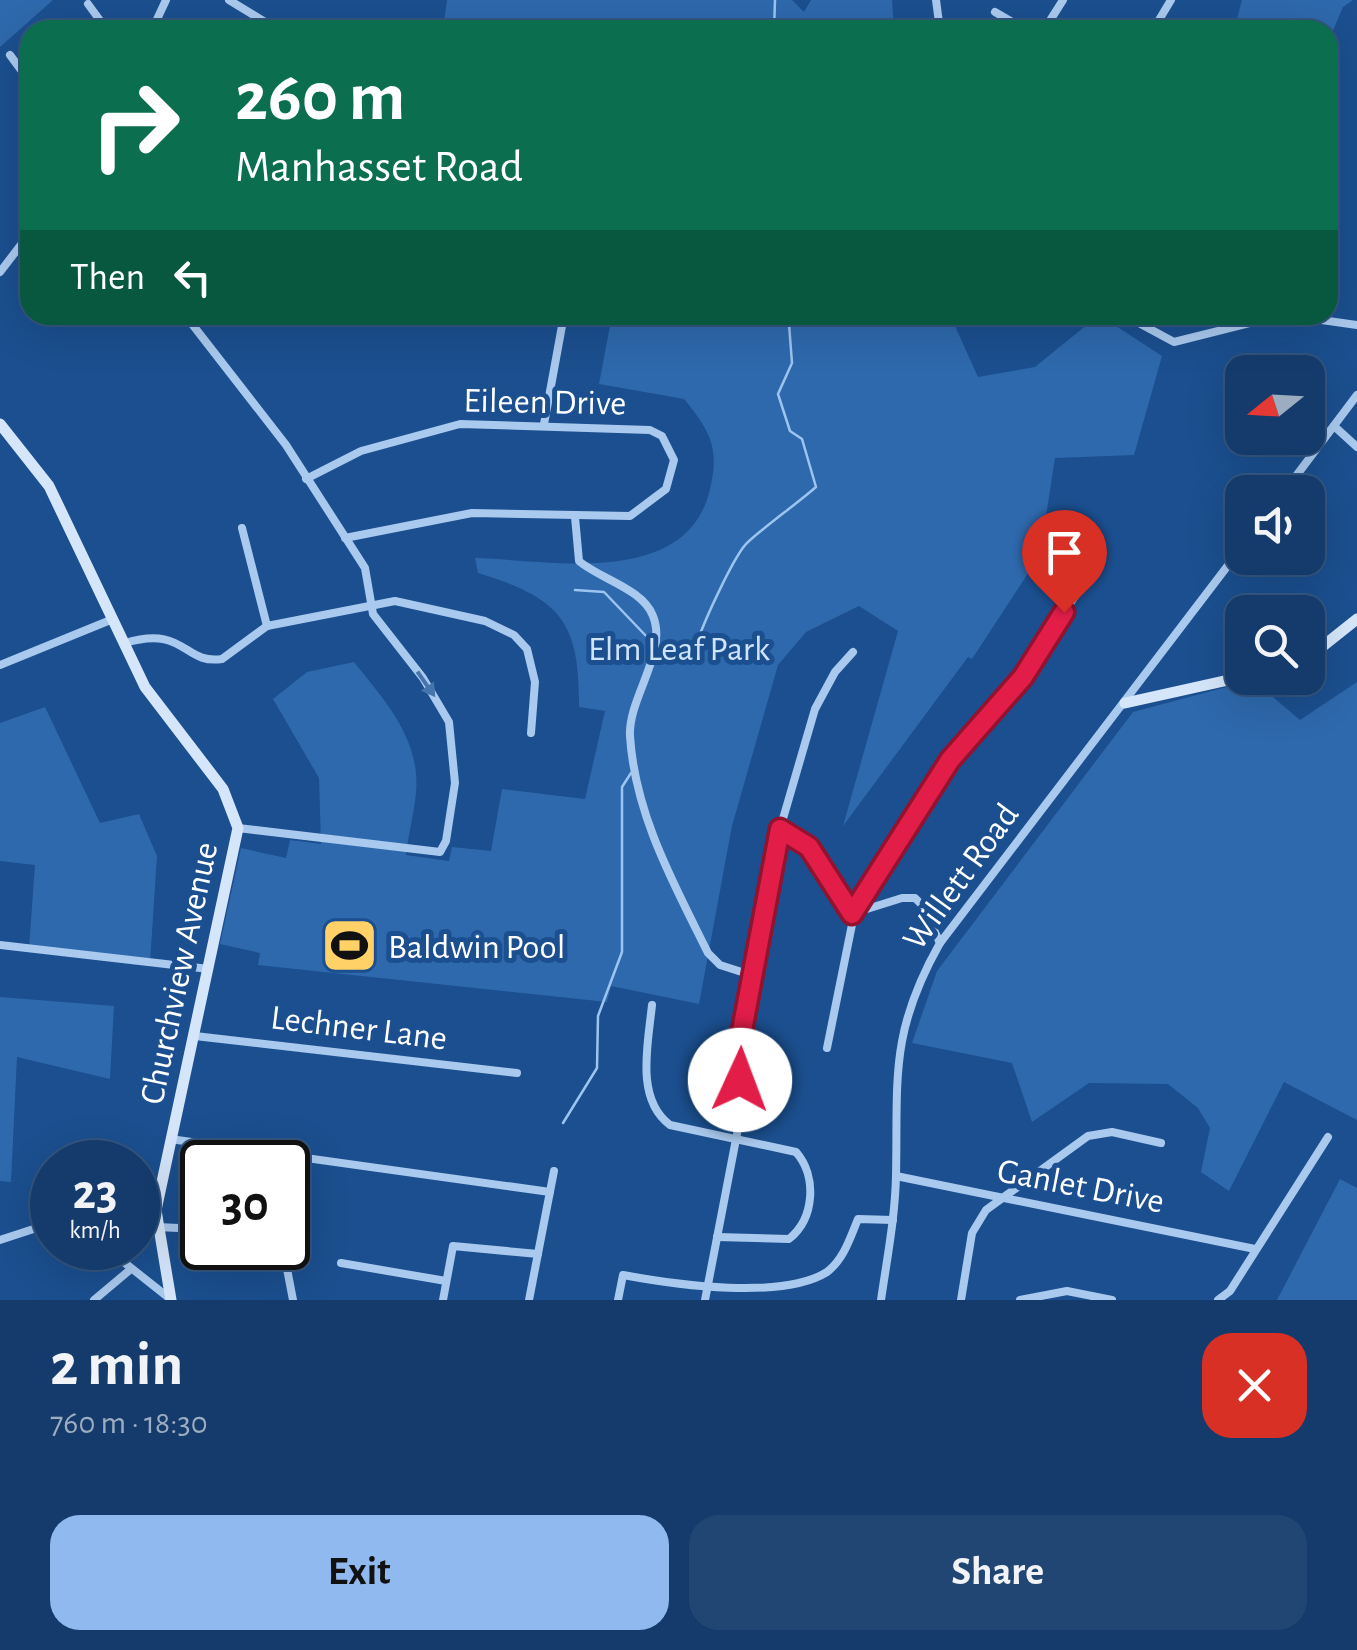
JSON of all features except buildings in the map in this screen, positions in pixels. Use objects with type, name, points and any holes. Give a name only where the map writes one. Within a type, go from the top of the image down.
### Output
[{"type":"street","points":[[229,0],[262,20]]},
{"type":"street","points":[[88,4],[99,20]]},
{"type":"street","points":[[995,12],[1009,20]]},
{"type":"street","points":[[10,55],[20,68]]},
{"type":"street","points":[[0,272],[20,246]]},
{"type":"street","points":[[192,325],[286,445],[364,568],[372,593],[370,606],[449,722],[455,783],[446,840],[440,852],[238,828]]},
{"type":"street","points":[[544,424],[562,325]]},
{"type":"street","points":[[1143,325],[1174,342],[1243,325]]},
{"type":"street","points":[[1297,475],[1357,394]]},
{"type":"street","name":"Churchview Avenue","points":[[0,424],[49,486],[156,705],[224,789],[238,828],[170,1139],[160,1207]]},
{"type":"street","name":"Eileen Drive","points":[[306,479],[360,451],[460,424],[650,430],[668,444],[674,460],[666,489],[643,510],[616,518],[575,517]]},
{"type":"street","points":[[1334,426],[1357,447]]},
{"type":"street","points":[[345,538],[472,513],[575,517],[579,561],[639,598],[654,616],[653,646],[629,733],[650,835],[708,953],[720,965],[751,976]]},
{"type":"street","points":[[242,528],[267,626]]},
{"type":"street","points":[[827,1048],[852,914],[950,760],[1023,677],[1098,560]]},
{"type":"street","name":"Willett Road","points":[[880,1300],[896,1176],[894,1083],[902,1032],[918,982],[940,943],[1225,570]]},
{"type":"street","points":[[125,643],[167,637],[213,660],[230,656],[267,626],[394,601],[486,621],[514,635],[528,649],[532,664],[531,732]]},
{"type":"street","points":[[0,665],[113,619]]},
{"type":"street","points":[[1325,644],[1357,619]]},
{"type":"street","points":[[706,1295],[742,1108],[738,1052],[780,829],[815,709],[835,672],[852,652]]},
{"type":"street","points":[[1125,702],[1225,681]]},
{"type":"street","points":[[780,829],[809,847],[852,914]]},
{"type":"street","points":[[852,914],[902,898],[915,898],[923,906],[940,943]]},
{"type":"street","points":[[0,944],[209,969]]},
{"type":"street","points":[[652,1005],[647,1056],[652,1106],[657,1115],[670,1125],[796,1152],[810,1178],[804,1221],[790,1239],[716,1238]]},
{"type":"street","name":"Lechner Lane","points":[[195,1036],[517,1073]]},
{"type":"street","points":[[960,1300],[977,1220],[1002,1198],[1088,1136],[1112,1132],[1161,1143]]},
{"type":"street","points":[[1218,1300],[1230,1291],[1328,1137]]},
{"type":"street","points":[[170,1139],[550,1192]]},
{"type":"street","points":[[529,1300],[554,1171]]},
{"type":"street","name":"Ganlet Drive","points":[[896,1176],[1255,1248]]},
{"type":"street","points":[[618,1300],[623,1276],[706,1295],[800,1288],[828,1272],[841,1258],[858,1220],[893,1220]]},
{"type":"street","points":[[0,1240],[30,1230]]},
{"type":"street","name":"Churchview Avenue","points":[[160,1242],[171,1299]]},
{"type":"street","points":[[443,1300],[453,1246],[538,1254]]},
{"type":"street","points":[[342,1262],[446,1281]]},
{"type":"street","points":[[94,1300],[131,1270]]},
{"type":"street","points":[[133,1270],[171,1299]]},
{"type":"street","points":[[287,1270],[293,1300]]},
{"type":"street","points":[[1020,1300],[1067,1291],[1111,1300]]},
{"type":"green space","points":[[0,0],[53,0],[30,20],[20,20],[20,29],[0,47]]},
{"type":"green space","points":[[447,0],[792,0],[804,12],[811,0],[892,0],[893,20],[444,20]]},
{"type":"green space","points":[[1242,0],[1353,0],[1343,7],[1337,20],[1237,20]]},
{"type":"green space","name":"Elm Leaf Park","points":[[610,325],[955,325],[978,377],[1035,367],[1087,325],[1114,325],[1162,356],[1134,455],[1055,458],[1040,555],[972,659],[968,657],[843,826],[898,631],[859,606],[806,632],[778,665],[732,826],[699,1004],[611,986],[607,1002],[258,965],[260,953],[220,944],[241,848],[286,858],[290,840],[321,844],[319,778],[273,699],[307,672],[354,662],[399,722],[416,773],[406,855],[449,861],[452,847],[491,851],[502,789],[585,799],[605,711],[579,707],[575,653],[560,617],[529,592],[478,573],[475,558],[612,562],[645,555],[674,542],[696,521],[710,489],[714,462],[710,441],[700,421],[684,399],[599,384]]},
{"type":"green space","points":[[1357,682],[1357,1120],[1284,1082],[1229,1191],[1201,1172],[1210,1128],[1198,1108],[1168,1084],[1089,1083],[1032,1122],[1012,1063],[912,1043],[937,971],[1133,712],[1225,687],[1225,695],[1271,695],[1300,720]]},
{"type":"green space","points":[[45,707],[100,823],[139,814],[157,856],[150,963],[29,948],[35,865],[0,861],[0,723]]},
{"type":"green space","points":[[0,997],[114,1006],[110,1079],[17,1057],[11,1182],[0,1181]]},
{"type":"green space","points":[[1340,1179],[1357,1188],[1357,1300],[1277,1300]]},
{"type":"shaded area","name":"Baldwin Pool","points":[[332,929],[345,930],[344,939],[368,942],[366,964],[353,963],[353,951],[351,955],[330,953]]},
{"type":"waterway","points":[[774,20],[775,0]]},
{"type":"waterway","points":[[665,656],[698,640],[728,573],[748,542],[816,487],[802,439],[790,431],[778,394],[792,363],[789,325]]},
{"type":"waterway","points":[[575,590],[604,592],[648,638]]},
{"type":"waterway","points":[[563,1123],[597,1068],[598,1016],[622,952],[622,787],[631,773]]},
{"type":"place","name":"Baldwin Pool","points":[[349,946]]},
{"type":"route","points":[[740,1080],[738,1052],[780,829],[798,836],[809,847],[852,914],[950,760],[1023,677],[1064,612]]}]
